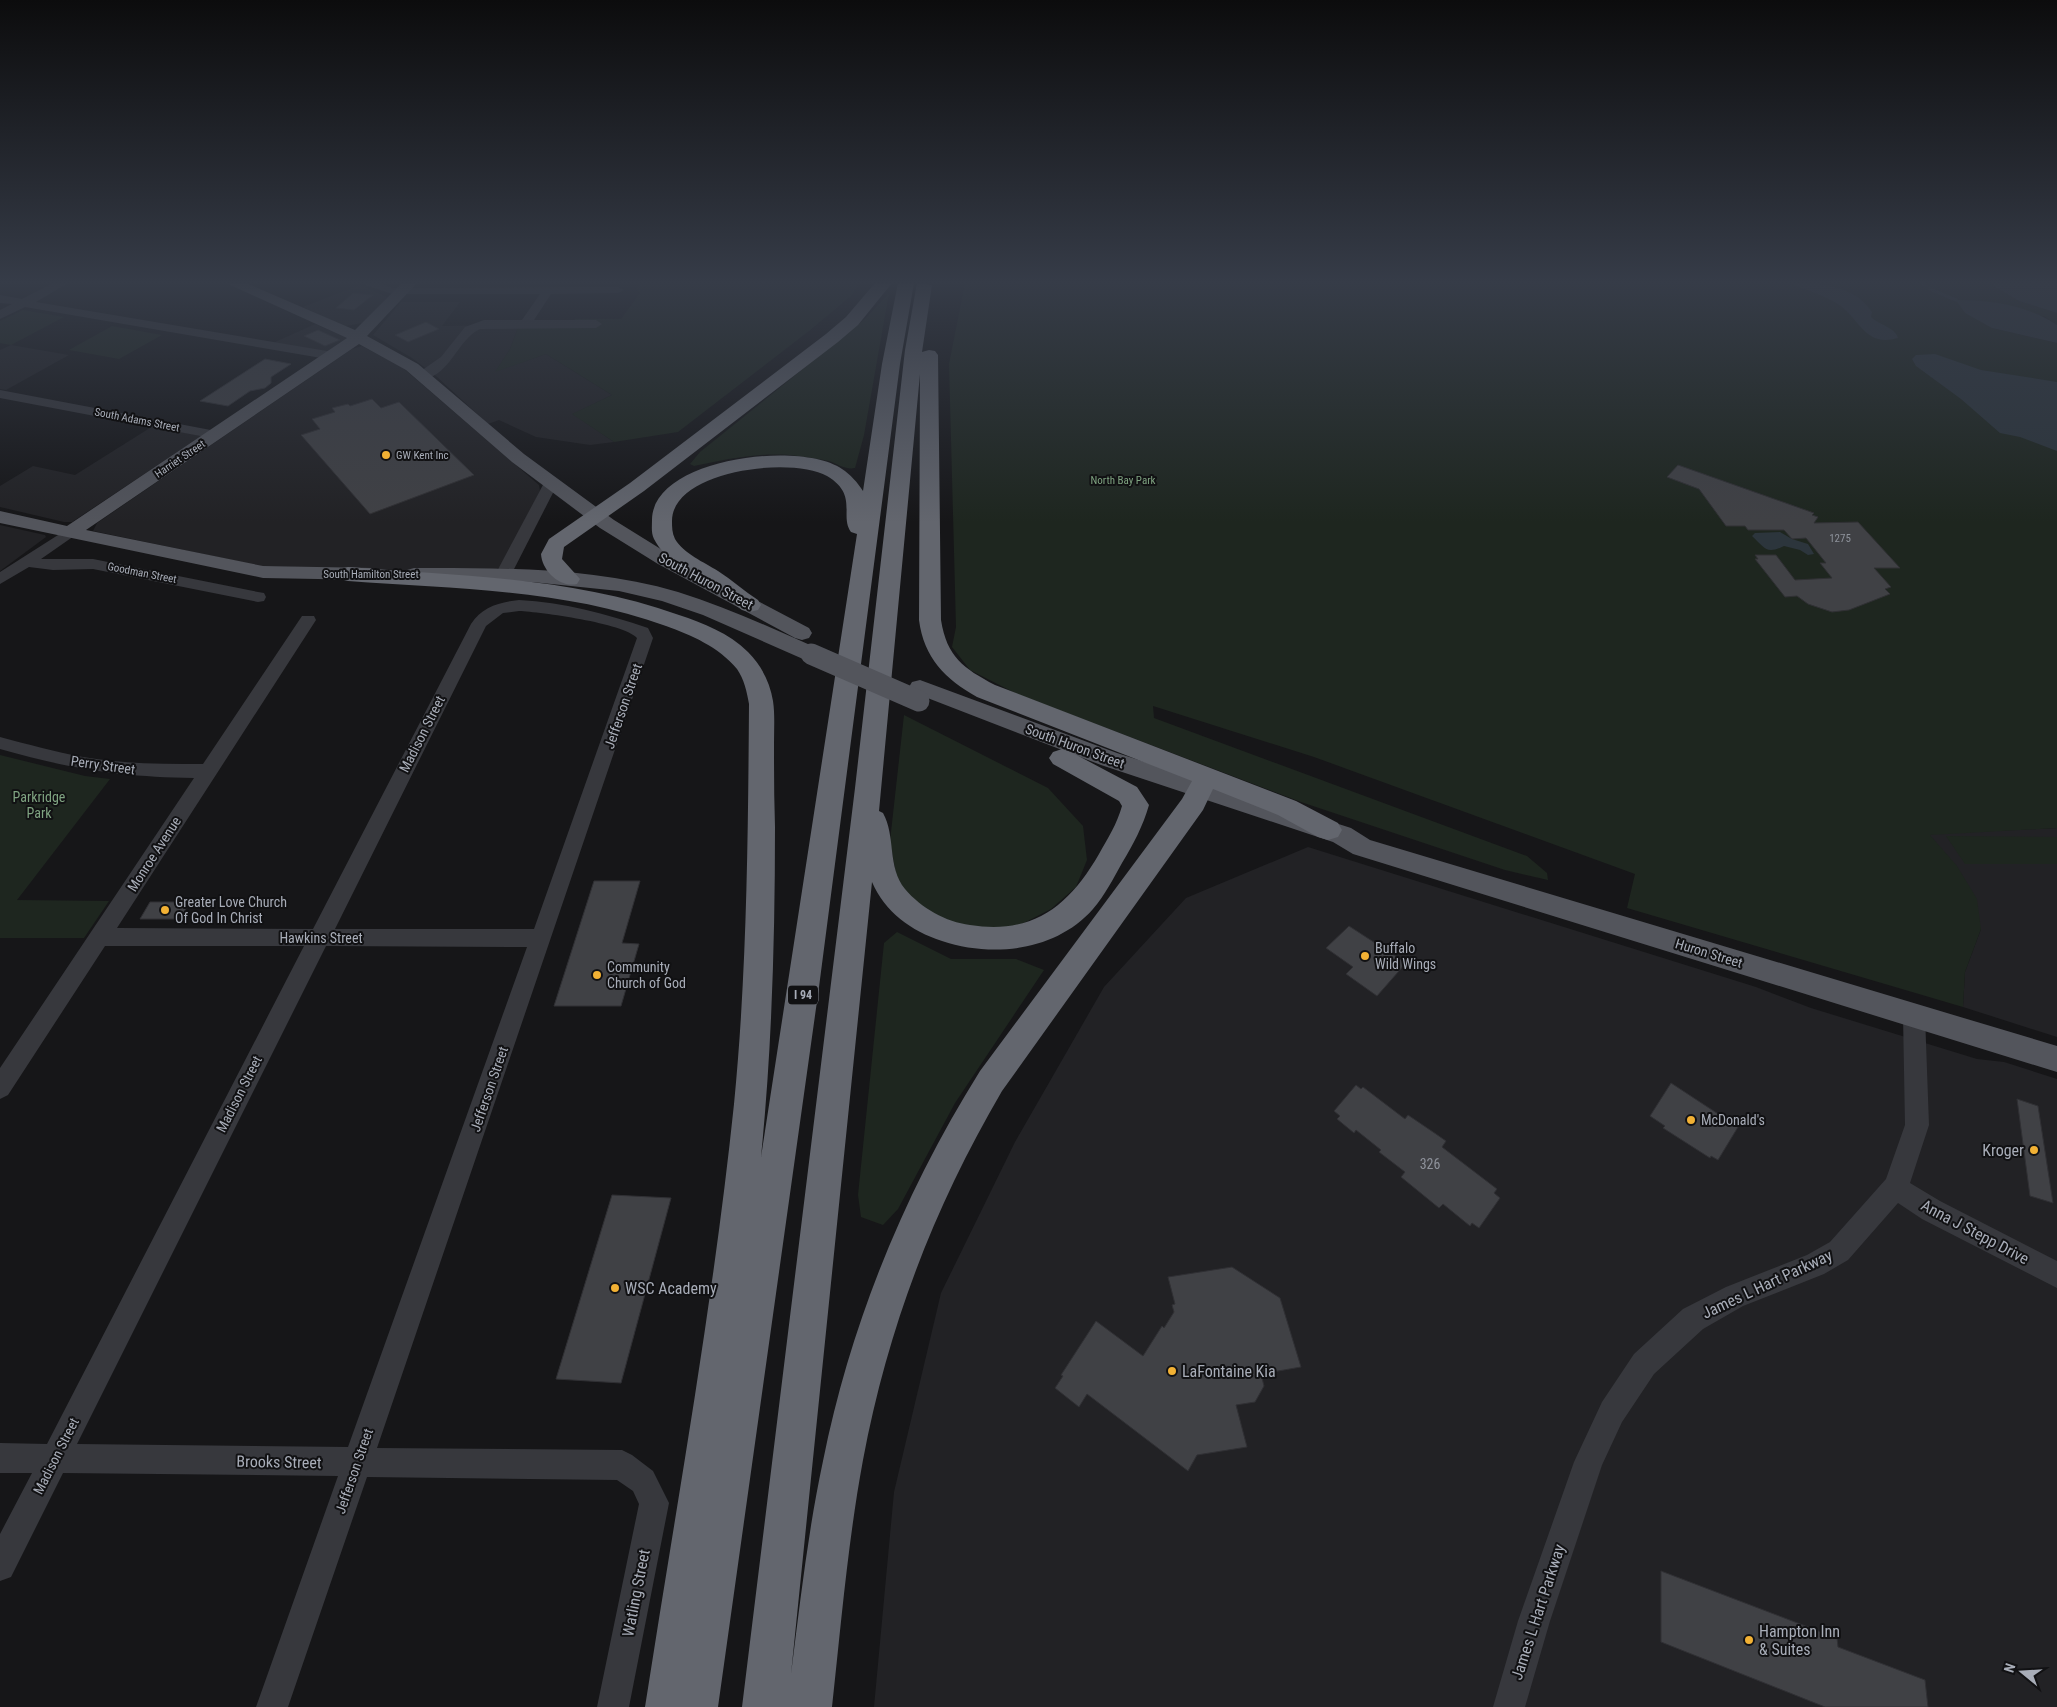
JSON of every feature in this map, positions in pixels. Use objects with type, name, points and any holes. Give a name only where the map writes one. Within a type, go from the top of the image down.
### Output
[{"type":"highway","points":[[570,578],[552,563],[551,550],[564,536],[658,471],[800,363]]},
{"type":"highway","name":"I 94","points":[[695,1707],[802,997],[891,363]]},
{"type":"highway","points":[[765,1707],[868,788],[913,363]]},
{"type":"highway","points":[[929,363],[930,620],[931,637],[945,662],[969,682],[986,691],[1287,808],[1328,830]]},
{"type":"highway","points":[[746,614],[684,559],[662,536],[660,524],[662,513],[668,501],[680,489],[708,473],[742,463],[781,460],[808,464],[834,473],[846,481],[854,491],[858,506],[858,530],[865,555]]},
{"type":"highway","points":[[348,574],[546,589],[608,600],[642,609],[695,629],[726,646],[751,671],[758,686],[761,704],[762,854],[756,1013],[750,1105],[731,1269],[668,1707]]},
{"type":"highway","points":[[868,788],[880,870],[898,901],[928,924],[956,935],[981,939],[1005,939],[1031,933],[1056,923],[1078,906],[1104,870],[1131,823],[1136,803],[1128,794],[1062,758]]},
{"type":"highway","points":[[808,1707],[837,1496],[850,1427],[887,1295],[911,1231],[949,1150],[991,1081],[1197,796]]},
{"type":"main road","name":"Harriet Street","points":[[69,533],[323,363]]},
{"type":"main road","name":"South Huron Street","points":[[404,363],[423,376],[518,458],[551,483],[746,614],[812,646],[1062,758],[1328,830],[1342,835],[1362,847]]},
{"type":"main road","name":"South Hamilton Street","points":[[0,517],[69,533],[263,572],[503,574],[570,578],[649,591],[692,603],[746,614]]},
{"type":"main road","name":"South Huron Street","points":[[919,694],[1035,733],[1335,848],[1362,847]]},
{"type":"main road","name":"Huron Street","points":[[1362,847],[2057,1059]]},
{"type":"street","points":[[423,376],[441,363]]},
{"type":"street","name":"South Adams Street","points":[[0,394],[216,435]]},
{"type":"street","points":[[503,574],[551,483]]},
{"type":"street","name":"Harriet Street","points":[[0,580],[69,533]]},
{"type":"street","name":"Goodman Street","points":[[26,562],[53,565],[93,564],[258,597]]},
{"type":"street","name":"Jefferson Street","points":[[272,1707],[356,1463],[542,938],[645,638],[642,632],[590,616],[532,607],[503,608],[484,617],[479,624]]},
{"type":"street","name":"Monroe Avenue","points":[[0,1088],[308,620]]},
{"type":"street","name":"Madison Street","points":[[0,1566],[479,624]]},
{"type":"street","name":"Perry Street","points":[[0,743],[55,759],[95,766],[139,770],[208,771]]},
{"type":"street","name":"Hawkins Street","points":[[100,938],[542,938]]},
{"type":"street","name":"James L Hart Parkway","points":[[1509,1707],[1512,1691],[1534,1621],[1589,1462],[1612,1412],[1644,1364],[1693,1319],[1735,1296],[1815,1265],[1839,1251],[1878,1210],[1895,1187],[1902,1173],[1917,1125],[1914,1015]]},
{"type":"street","name":"Anna J Stepp Drive","points":[[1895,1187],[1940,1214],[2057,1275]]},
{"type":"street","name":"Brooks Street","points":[[0,1458],[622,1465],[643,1481]]},
{"type":"street","name":"Watling Street","points":[[613,1707],[654,1503],[643,1481]]},
{"type":"shaded area","points":[[0,363],[55,363],[6,390],[0,389]]},
{"type":"shaded area","points":[[332,363],[393,363],[403,368],[539,485],[540,491],[502,566],[497,569],[465,572],[261,566],[93,531],[97,523]]},
{"type":"shaded area","points":[[418,363],[501,363],[496,371],[521,363],[560,363],[612,395],[573,414],[614,442],[590,445],[536,437],[499,420],[488,424],[436,376]]},
{"type":"shaded area","points":[[1914,363],[1960,363],[1981,370],[2057,382],[2057,451],[2020,437],[2000,433],[1961,399]]},
{"type":"shaded area","points":[[153,426],[201,436],[72,522],[64,522],[0,507],[0,486],[33,466],[75,475]]},
{"type":"shaded area","points":[[0,525],[45,535],[46,537],[0,571]]},
{"type":"shaded area","points":[[1780,532],[1792,539],[1808,544],[1814,554],[1808,555],[1800,550],[1784,546],[1769,550],[1752,536],[1755,533]]},
{"type":"shaded area","points":[[2057,828],[2057,1037],[1963,1007],[1965,972],[1981,929],[1929,834]]},
{"type":"shaded area","points":[[1308,847],[1756,987],[1811,1008],[1977,1059],[2004,1062],[2057,1079],[2057,1707],[874,1707],[894,1492],[941,1293],[1015,1142],[1104,987],[1186,898]]},
{"type":"green space","points":[[501,363],[521,363],[495,372]]},
{"type":"green space","points":[[560,363],[768,363],[678,432],[614,442],[572,414],[612,395]]},
{"type":"green space","points":[[811,363],[877,363],[864,435],[855,468],[806,457],[772,454],[694,466],[690,464],[700,452]]},
{"type":"green space","name":"North Bay Park","points":[[2057,363],[2057,828],[1930,835],[1957,866],[1977,899],[1981,929],[1965,972],[1963,1007],[1627,908],[1635,874],[1314,757],[1153,706],[1154,718],[1527,856],[1547,873],[1548,880],[1505,870],[1301,802],[1017,694],[970,670],[952,647],[956,627],[949,364]]},
{"type":"green space","points":[[904,715],[1048,788],[1083,826],[1087,860],[1076,887],[1051,909],[1014,928],[968,929],[919,908],[897,880],[890,841]]},
{"type":"green space","name":"Parkridge Park","points":[[0,755],[85,776],[110,779],[17,900],[109,901],[84,938],[0,938]]},
{"type":"green space","points":[[1946,836],[2057,837],[2057,864],[1965,864]]},
{"type":"green space","points":[[897,932],[951,959],[1016,959],[1044,970],[955,1103],[898,1209],[883,1225],[861,1217],[858,1195],[884,943]]},
{"type":"building","points":[[259,363],[291,364],[271,377],[271,383],[265,388],[250,391],[228,406],[200,401]]},
{"type":"building","name":"GW Kent Inc","points":[[372,399],[381,408],[399,402],[474,475],[370,514],[301,435],[320,429],[312,419],[335,412],[332,408],[348,404],[350,406]]},
{"type":"building","points":[[1678,465],[1814,513],[1812,515],[1818,517],[1814,523],[1858,522],[1900,568],[1874,568],[1891,587],[1885,589],[1890,594],[1849,610],[1832,612],[1808,604],[1797,596],[1785,597],[1755,559],[1758,559],[1755,555],[1776,555],[1795,580],[1832,578],[1820,563],[1826,563],[1806,538],[1792,539],[1784,530],[1748,530],[1745,526],[1726,526],[1699,489],[1667,477]]},
{"type":"building","name":"Community Church of God","points":[[594,881],[640,881],[622,943],[639,944],[621,1006],[554,1006]]},
{"type":"building","name":"Greater Love Church Of God In Christ","points":[[150,902],[190,902],[180,919],[140,919]]},
{"type":"building","name":"Buffalo Wild Wings","points":[[1349,926],[1406,963],[1377,996],[1346,974],[1353,967],[1326,948]]},
{"type":"building","name":"McDonald's","points":[[1671,1083],[1738,1127],[1718,1160],[1711,1156],[1710,1158],[1663,1128],[1665,1126],[1650,1116]]},
{"type":"building","points":[[1356,1085],[1361,1089],[1363,1087],[1405,1119],[1408,1115],[1446,1141],[1442,1147],[1497,1189],[1494,1193],[1500,1198],[1479,1228],[1472,1223],[1470,1226],[1443,1204],[1439,1208],[1401,1177],[1405,1172],[1379,1152],[1381,1150],[1356,1130],[1354,1133],[1337,1119],[1340,1116],[1334,1111]]},
{"type":"building","name":"Kroger","points":[[2017,1099],[2038,1106],[2053,1203],[2030,1196]]},
{"type":"building","name":"WSC Academy","points":[[612,1195],[671,1198],[621,1383],[556,1379]]},
{"type":"building","name":"LaFontaine Kia","points":[[1232,1267],[1280,1298],[1301,1367],[1261,1374],[1264,1386],[1255,1402],[1236,1405],[1247,1447],[1197,1455],[1188,1471],[1087,1394],[1079,1407],[1055,1388],[1063,1376],[1061,1375],[1096,1321],[1143,1356],[1162,1326],[1164,1328],[1174,1312],[1172,1305],[1175,1304],[1168,1277]]},
{"type":"building","name":"Hampton Inn & Suites","points":[[1661,1571],[1837,1638],[1838,1647],[1925,1680],[1928,1707],[1825,1707],[1661,1642]]},
{"type":"place","name":"GW Kent Inc","points":[[386,455]]},
{"type":"place","name":"Greater Love Church Of God In Christ","points":[[165,910]]},
{"type":"place","name":"Buffalo Wild Wings","points":[[1365,956]]},
{"type":"place","name":"Community Church of God","points":[[597,975]]},
{"type":"place","name":"McDonald's","points":[[1691,1120]]},
{"type":"place","name":"Kroger","points":[[2034,1150]]},
{"type":"place","name":"WSC Academy","points":[[615,1288]]},
{"type":"place","name":"LaFontaine Kia","points":[[1172,1371]]},
{"type":"place","name":"Hampton Inn & Suites","points":[[1749,1640]]}]
